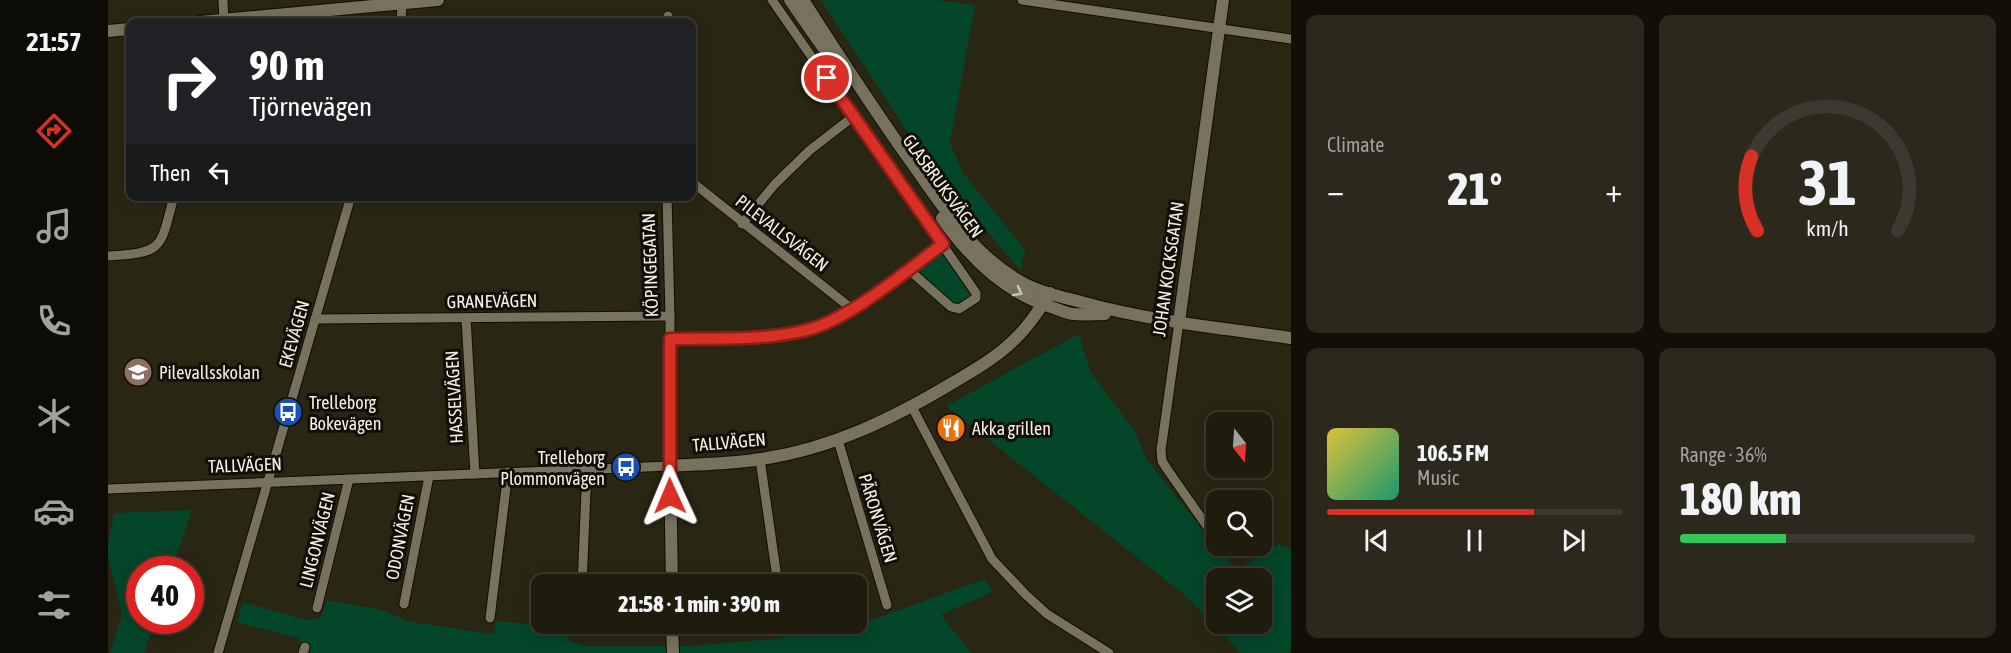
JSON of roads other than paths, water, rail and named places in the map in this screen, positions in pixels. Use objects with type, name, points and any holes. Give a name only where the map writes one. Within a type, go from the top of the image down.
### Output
[{"type":"main road","points":[[254,18],[438,0]]},
{"type":"main road","name":"GLASBRUKSVÄGEN","points":[[790,0],[956,239],[978,262],[1006,285],[1046,299]]},
{"type":"main road","name":"GLASBRUKSVÄGEN","points":[[803,0],[873,110],[948,214],[993,263],[1071,314],[1121,314],[1291,338]]},
{"type":"main road","name":"JOHAN KOCKSGATAN","points":[[1179,322],[1223,0]]},
{"type":"main road","points":[[108,31],[126,29]]},
{"type":"main road","name":"TALLVÄGEN","points":[[670,466],[760,459],[838,440],[912,407],[979,367],[1013,341],[1046,299]]},
{"type":"main road","name":"KÖPINGEGATAN","points":[[670,466],[672,574]]},
{"type":"main road","points":[[672,634],[673,653]]},
{"type":"street","points":[[223,0],[224,18]]},
{"type":"street","points":[[772,0],[943,244],[976,293],[976,298],[959,309],[951,307],[908,269]]},
{"type":"street","points":[[1022,0],[1291,39]]},
{"type":"street","points":[[401,18],[402,3]]},
{"type":"street","points":[[742,224],[775,184],[810,150],[854,116]]},
{"type":"street","name":"PILEVALLSVÄGEN","points":[[696,185],[852,309]]},
{"type":"street","points":[[108,256],[138,255],[154,249],[164,234],[173,201]]},
{"type":"street","name":"EKEVÄGEN","points":[[218,653],[350,201]]},
{"type":"street","name":"KÖPINGEGATAN","points":[[666,201],[670,316],[670,466]]},
{"type":"street","points":[[670,339],[759,337],[786,334],[823,325],[852,309],[943,244]]},
{"type":"street","name":"GRANEVÄGEN","points":[[315,319],[670,316]]},
{"type":"street","name":"HASSELVÄGEN","points":[[466,318],[475,474]]},
{"type":"street","name":"JOHAN KOCKSGATAN","points":[[1179,322],[1161,450],[1162,461],[1206,525]]},
{"type":"street","points":[[912,407],[992,559],[1047,614],[1109,653]]},
{"type":"street","name":"PÄRONVÄGEN","points":[[838,440],[887,605]]},
{"type":"street","points":[[760,459],[776,574]]},
{"type":"street","name":"TALLVÄGEN","points":[[108,489],[670,466]]},
{"type":"street","points":[[582,574],[587,468]]},
{"type":"street","points":[[490,618],[508,472]]},
{"type":"street","name":"ODONVÄGEN","points":[[404,604],[429,476]]},
{"type":"street","name":"LINGONVÄGEN","points":[[317,608],[349,479]]},
{"type":"place","name":"Pilevallsskolan","points":[[138,372]]},
{"type":"place","name":"Trelleborg Bokevägen","points":[[288,412]]},
{"type":"place","name":"Akka grillen","points":[[951,428]]},
{"type":"place","name":"Trelleborg Plommonvägen","points":[[626,467]]}]
